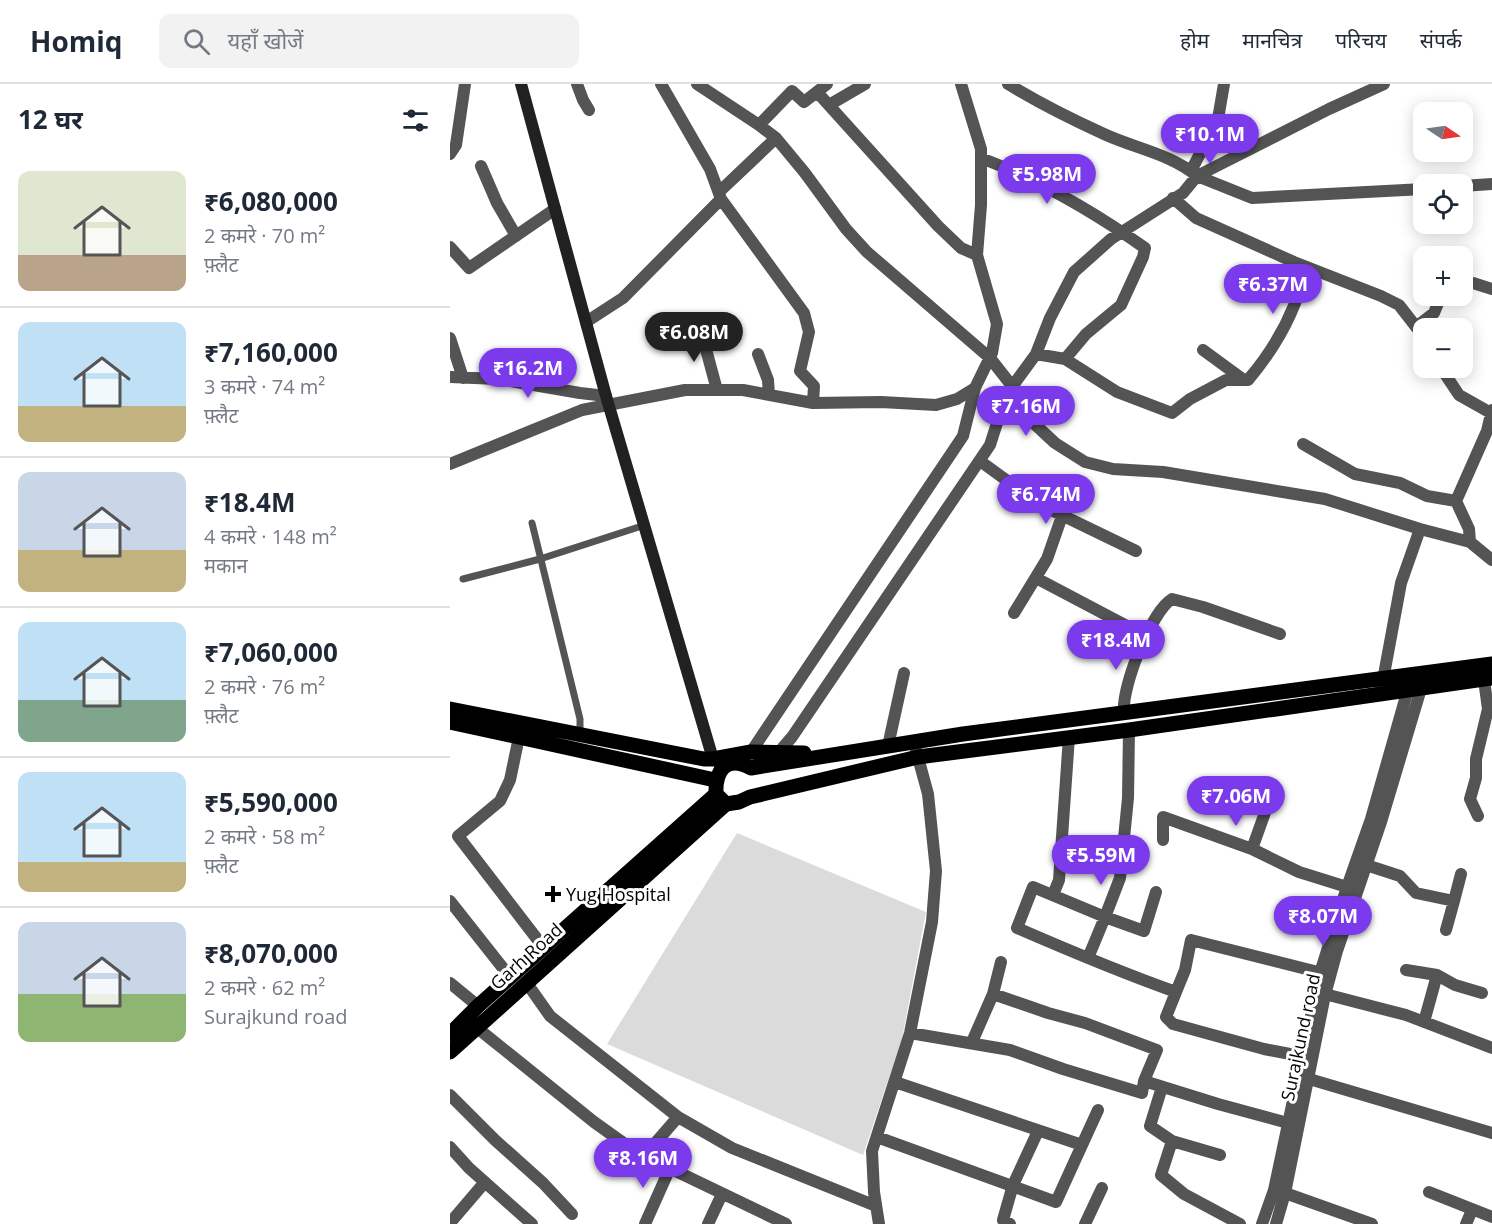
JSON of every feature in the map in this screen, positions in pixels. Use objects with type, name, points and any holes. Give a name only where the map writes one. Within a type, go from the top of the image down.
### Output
[{"type":"main road","points":[[521,84],[608,400],[713,759]]},
{"type":"main road","points":[[450,722],[519,737],[724,795],[750,797],[918,757],[1127,730],[1416,682],[1492,664]]},
{"type":"main road","points":[[450,709],[694,757],[713,759],[751,752],[779,752],[805,753],[817,759],[914,742],[1383,680],[1416,682],[1488,679]]},
{"type":"main road","points":[[1123,713],[1127,730]]},
{"type":"main road","name":"Garh Road","points":[[450,1052],[526,982],[592,915],[724,795],[721,769],[730,763],[744,764],[751,768],[817,759]]},
{"type":"main road","name":"Garh Road","points":[[450,1034],[544,948],[592,915]]},
{"type":"street","points":[[450,154],[456,145],[465,84]]},
{"type":"street","points":[[577,84],[590,110]]},
{"type":"street","points":[[661,84],[670,96],[710,169],[720,196],[804,313],[809,332],[800,371],[814,386],[813,403]]},
{"type":"street","points":[[697,84],[776,138],[867,252],[990,358],[1012,386],[1027,417],[1055,443],[1085,462],[1113,469],[1163,472],[1325,499],[1470,542],[1492,560]]},
{"type":"street","points":[[829,105],[864,84]]},
{"type":"street","points":[[751,752],[963,436],[975,388],[990,358],[997,324],[977,255],[981,205],[981,149],[961,84]]},
{"type":"street","points":[[1008,84],[1105,135],[1159,155],[1194,174],[1252,198],[1413,190]]},
{"type":"street","points":[[1194,174],[1384,84]]},
{"type":"street","points":[[779,752],[792,737],[990,445],[1006,395],[1036,354],[1050,318],[1074,272],[1122,231],[1183,193],[1194,174],[1218,119],[1223,85]]},
{"type":"street","points":[[759,125],[792,91],[804,102],[822,88],[829,105],[938,226],[961,248],[977,255]]},
{"type":"street","points":[[586,322],[623,298],[776,138]]},
{"type":"street","points":[[981,158],[1022,174],[1122,231],[1145,248],[1121,305],[1086,334],[1065,359]]},
{"type":"street","points":[[480,166],[516,236]]},
{"type":"street","points":[[1473,185],[1492,184]]},
{"type":"street","points":[[1173,198],[1196,218],[1306,267],[1381,296],[1398,305],[1413,323]]},
{"type":"street","points":[[450,247],[469,268],[555,209]]},
{"type":"street","points":[[1036,354],[1065,359],[1117,392],[1172,413],[1190,399],[1226,380],[1248,380],[1273,347],[1301,294],[1306,267]]},
{"type":"street","points":[[1473,283],[1492,289]]},
{"type":"street","points":[[1428,318],[1434,313],[1437,306]]},
{"type":"street","points":[[698,327],[717,390]]},
{"type":"street","points":[[450,338],[456,378],[498,379],[608,400]]},
{"type":"street","points":[[1203,350],[1244,380]]},
{"type":"street","points":[[758,354],[768,380],[769,395]]},
{"type":"street","points":[[1447,378],[1458,395],[1491,417],[1456,501],[1469,529],[1470,542]]},
{"type":"street","points":[[450,464],[608,400],[685,390],[743,390],[813,403],[881,402],[936,405],[957,399],[975,388]]},
{"type":"street","points":[[1303,444],[1355,474],[1400,483],[1427,496],[1456,501]]},
{"type":"street","points":[[980,461],[1038,504],[1136,551]]},
{"type":"street","points":[[1014,613],[1047,559],[1062,516]]},
{"type":"street","points":[[1383,680],[1401,584],[1420,529]]},
{"type":"street","points":[[1036,578],[1146,636]]},
{"type":"street","points":[[1123,713],[1130,677],[1146,636],[1166,603],[1172,599],[1203,607],[1280,634]]},
{"type":"street","points":[[888,746],[904,673]]},
{"type":"street","points":[[1478,816],[1470,800],[1476,778],[1476,759],[1488,709],[1488,679]]},
{"type":"street","name":"Surajkund road","points":[[1272,1222],[1325,974],[1376,820],[1416,682]]},
{"type":"street","points":[[1088,958],[1120,878],[1128,798],[1127,730]]},
{"type":"street","points":[[519,737],[510,780],[500,801],[458,836],[544,948]]},
{"type":"street","points":[[1053,895],[1059,880],[1069,737]]},
{"type":"street","points":[[879,1224],[872,1151],[910,1033],[932,922],[936,871],[928,794],[914,742]]},
{"type":"street","points":[[1252,849],[1272,793]]},
{"type":"street","points":[[1163,840],[1163,817],[1252,849],[1299,872],[1352,889]]},
{"type":"street","points":[[1362,863],[1400,876],[1416,893],[1454,902]]},
{"type":"street","points":[[1446,930],[1461,874]]},
{"type":"street","points":[[1156,892],[1144,931],[1033,887],[1017,928],[1176,992]]},
{"type":"street","points":[[450,901],[510,977]]},
{"type":"street","points":[[1307,1057],[1173,1024],[1166,1017],[1185,970],[1191,940],[1325,974]]},
{"type":"street","points":[[972,1042],[993,994],[1001,962]]},
{"type":"street","points":[[1406,970],[1437,975],[1455,985],[1482,993]]},
{"type":"street","points":[[1424,1022],[1437,975]]},
{"type":"street","points":[[526,982],[550,1016],[678,1117],[732,1148],[876,1206]]},
{"type":"street","points":[[450,983],[478,1006]]},
{"type":"street","points":[[1320,993],[1406,1015],[1492,1048]]},
{"type":"street","points":[[910,1033],[1010,1050],[1063,1070],[1142,1093],[1144,1081],[1157,1050],[1084,1023],[993,994]]},
{"type":"street","points":[[476,1027],[594,1122],[644,1156],[786,1224]]},
{"type":"street","points":[[1372,1224],[1280,1192],[1288,1124],[1304,1077],[1492,1133]]},
{"type":"street","points":[[1144,1081],[1288,1124]]},
{"type":"street","points":[[895,1082],[1082,1145]]},
{"type":"street","points":[[1162,1087],[1150,1126],[1172,1141],[1220,1155]]},
{"type":"street","points":[[450,1095],[543,1183],[572,1214]]},
{"type":"street","points":[[877,1137],[1056,1202],[1098,1110]]},
{"type":"street","points":[[644,1156],[678,1117]]},
{"type":"street","points":[[1010,1224],[1003,1220],[1013,1185],[1038,1131]]},
{"type":"street","points":[[1172,1141],[1161,1175],[1184,1194],[1240,1224]]},
{"type":"street","points":[[450,1148],[532,1224]]},
{"type":"street","points":[[645,1224],[670,1168]]},
{"type":"street","points":[[450,1223],[486,1182]]},
{"type":"street","points":[[1085,1224],[1102,1188]]},
{"type":"street","points":[[1429,1192],[1492,1217]]},
{"type":"street","points":[[708,1224],[722,1194]]},
{"type":"street","points":[[1466,1224],[1472,1209]]},
{"type":"lane","points":[[532,523],[580,719],[580,734]]},
{"type":"lane","points":[[463,579],[540,559],[645,525]]},
{"type":"shaded area","points":[[737,833],[926,912],[902,1039],[863,1155],[607,1044]]},
{"type":"place","name":"Yug Hospital","points":[[553,894]]}]
